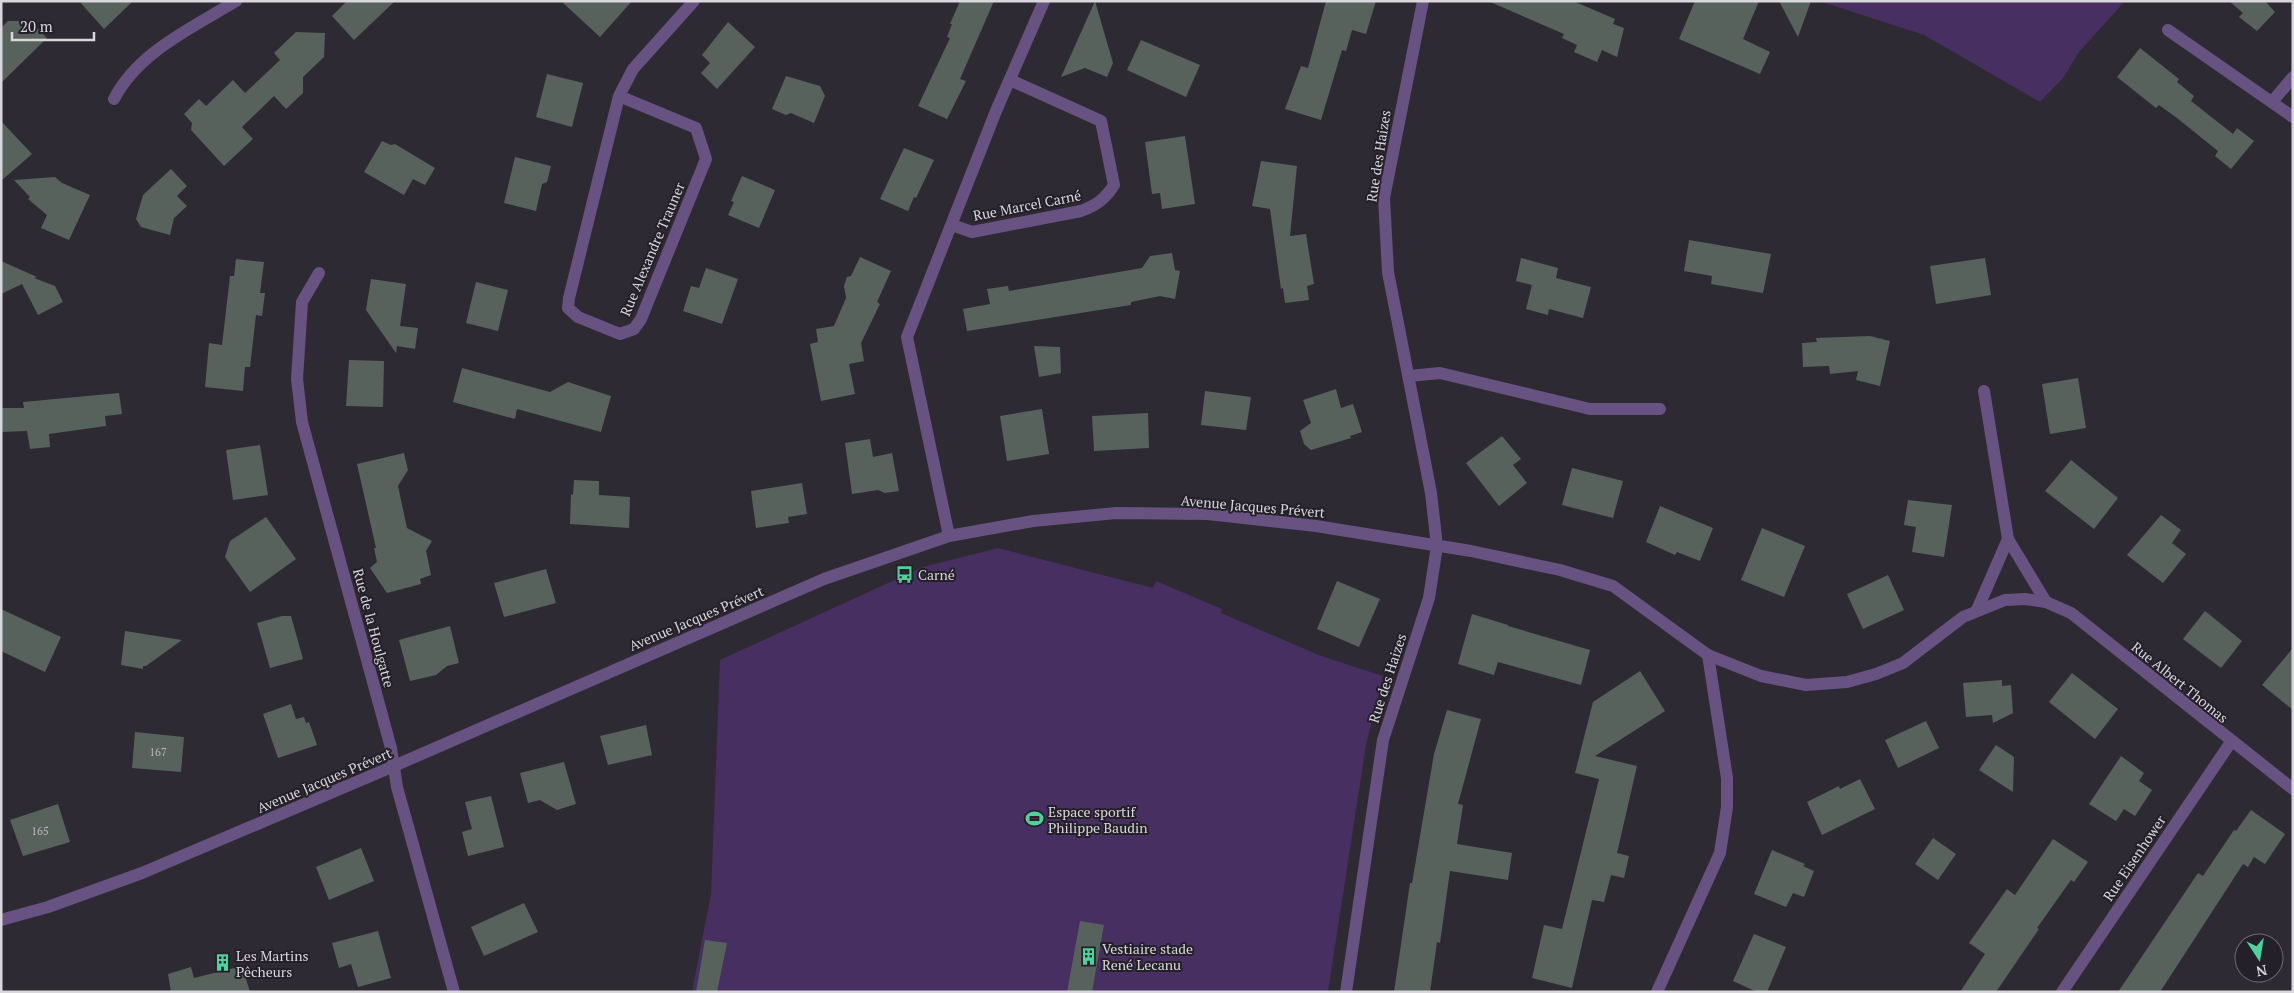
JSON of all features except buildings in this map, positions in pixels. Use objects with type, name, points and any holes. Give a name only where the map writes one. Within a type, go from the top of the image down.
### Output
[{"type":"street","points":[[114,99],[122,84],[149,57],[236,1]]},
{"type":"street","name":"Rue Alexandre Trauner","points":[[618,96],[696,128],[706,158],[641,319],[634,329],[620,334],[578,316],[568,308],[569,298],[618,96],[633,69],[694,1]]},
{"type":"street","name":"Rue Marcel Carné","points":[[949,536],[907,337],[996,111],[1044,1]]},
{"type":"street","name":"Rue des Haizes","points":[[1346,992],[1383,740],[1429,598],[1437,546],[1436,522],[1388,272],[1384,198],[1423,1]]},
{"type":"street","points":[[2168,30],[2293,117]]},
{"type":"street","points":[[2272,102],[2293,77]]},
{"type":"street","name":"Rue Marcel Carné","points":[[952,225],[972,232],[1081,211],[1095,206],[1106,198],[1114,185],[1100,121],[1010,80]]},
{"type":"street","name":"Rue de la Houlgatte","points":[[319,273],[302,302],[297,380],[300,414],[392,748],[398,786],[454,992]]},
{"type":"street","points":[[1409,376],[1426,372],[1440,373],[1590,409],[1660,409]]},
{"type":"street","points":[[1984,390],[2008,539],[2046,602]]},
{"type":"street","name":"Avenue Jacques Prévert","points":[[1,920],[48,907],[142,873],[394,766],[824,578],[949,536],[1033,521],[1116,513],[1208,514],[1316,526],[1437,546],[1560,570],[1613,586],[1708,654]]},
{"type":"street","points":[[1977,610],[2008,539]]},
{"type":"street","name":"Rue Albert Thomas","points":[[1708,654],[1770,678],[1806,685],[1846,682],[1876,674],[1903,663],[1963,617],[1977,610],[2005,600],[2026,599],[2046,602],[2071,613],[2231,742],[2293,789]]},
{"type":"street","points":[[1657,992],[1720,852],[1727,807],[1727,778],[1708,654]]},
{"type":"street","name":"Rue Eisenhower","points":[[2062,992],[2231,742]]},
{"type":"shaded area","points":[[1819,1],[2125,1],[2079,52],[2063,78],[2040,102],[1924,35]]},
{"type":"shaded area","name":"Espace sportif Philippe Baudin","points":[[998,548],[1153,588],[1156,581],[1222,609],[1221,613],[1321,656],[1383,676],[1366,745],[1328,992],[692,992],[711,894],[720,660],[923,567]]},
{"type":"place","name":"Carné","points":[[904,574]]},
{"type":"place","name":"Espace sportif Philippe Baudin","points":[[1034,819]]},
{"type":"place","name":"Vestiaire stade René Lecanu","points":[[1088,956]]},
{"type":"place","name":"Les Martins Pêcheurs","points":[[222,963]]}]
